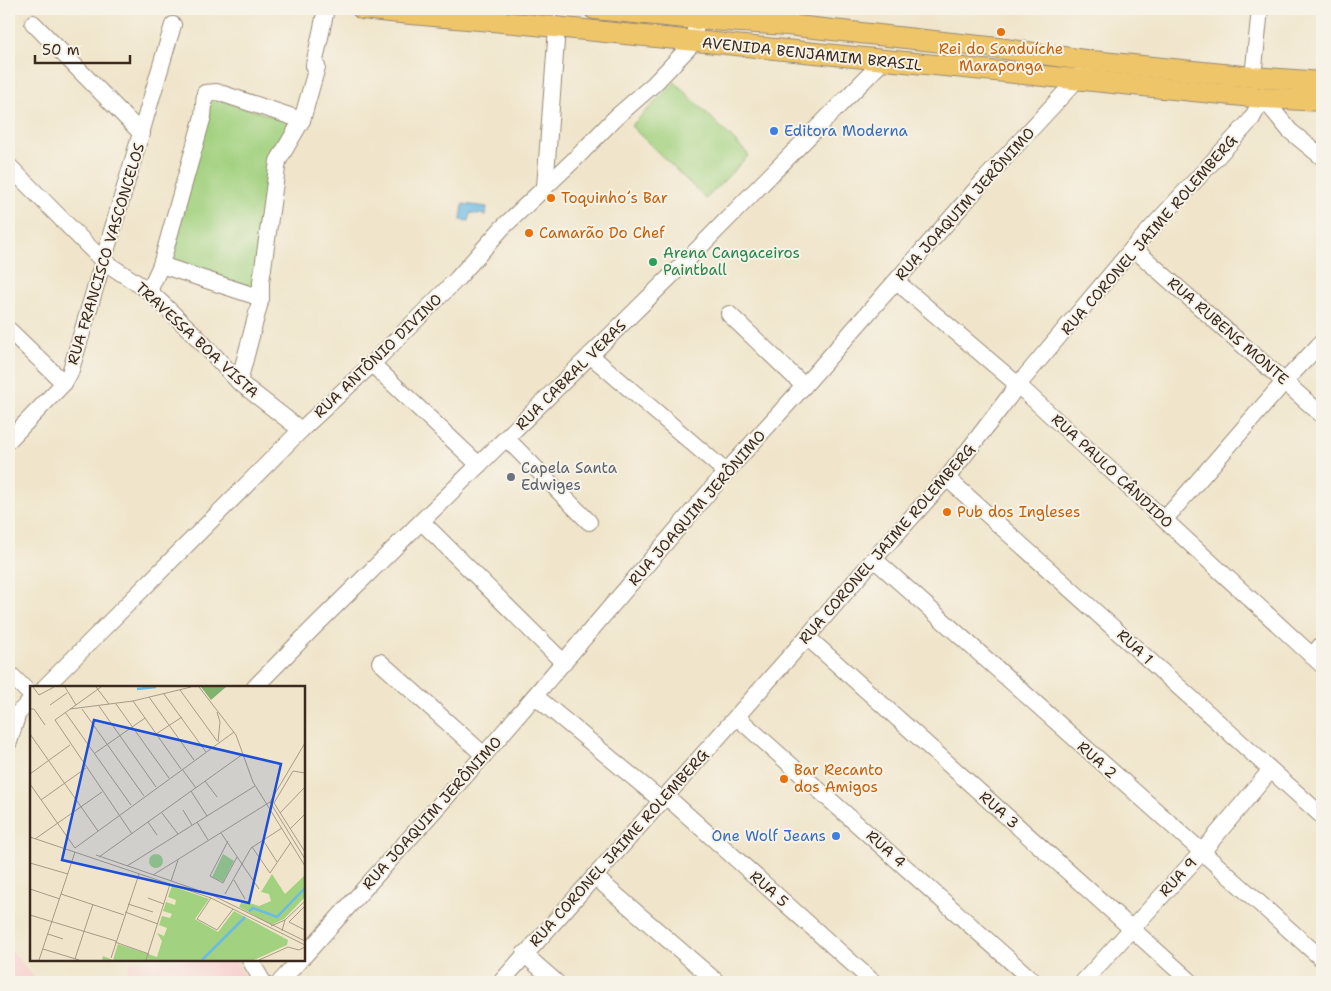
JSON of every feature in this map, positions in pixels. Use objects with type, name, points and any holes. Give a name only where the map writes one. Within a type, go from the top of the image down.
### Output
[{"type":"main road","name":"AVENIDA BENJAMIM BRASIL","points":[[362,9],[454,13],[557,28],[780,52],[884,60],[1263,98],[1322,101]]},
{"type":"main road","name":"AVENIDA BENJAMIM BRASIL","points":[[594,9],[696,19],[788,17],[1092,61],[1253,78],[1322,82]]},
{"type":"street","points":[[239,382],[261,298],[262,273],[278,161],[302,120],[317,67],[314,65],[326,9]]},
{"type":"street","points":[[1253,78],[1260,9]]},
{"type":"street","points":[[694,42],[696,19]]},
{"type":"street","points":[[33,23],[142,134]]},
{"type":"street","name":"RUA FRANCISCO VASCONCELOS","points":[[9,440],[64,383],[70,373],[173,26]]},
{"type":"street","points":[[545,187],[557,28]]},
{"type":"street","name":"RUA ANTÔNIO DIVINO","points":[[46,686],[301,430],[372,364],[457,279],[502,228],[615,118],[654,84],[694,42]]},
{"type":"street","name":"RUA CABRAL VERAS","points":[[256,686],[786,162],[884,60]]},
{"type":"street","name":"RUA JOAQUIM JERÔNIMO","points":[[305,955],[484,755],[726,472],[897,282],[987,177],[1078,80],[1092,61]]},
{"type":"street","points":[[149,290],[161,265],[203,116],[205,93],[216,92],[302,120]]},
{"type":"street","points":[[1263,98],[1290,131],[1322,157]]},
{"type":"street","name":"RUA CORONEL JAIME ROLEMBERG","points":[[501,982],[947,478],[1018,385],[1134,248],[1251,120],[1263,98]]},
{"type":"street","name":"TRAVESSA BOA VISTA","points":[[9,166],[103,261],[149,290],[239,382],[301,430]]},
{"type":"street","name":"RUA RUBENS MONTE","points":[[1134,248],[1286,381],[1322,415]]},
{"type":"street","points":[[161,265],[261,298]]},
{"type":"street","name":"RUA PAULO CÂNDIDO","points":[[897,282],[1018,385],[1165,519],[1319,655]]},
{"type":"street","points":[[729,314],[804,386]]},
{"type":"street","points":[[9,330],[64,383]]},
{"type":"street","points":[[1165,519],[1322,342]]},
{"type":"street","points":[[590,355],[726,472]]},
{"type":"street","points":[[372,364],[479,465]]},
{"type":"street","points":[[507,439],[590,522]]},
{"type":"street","name":"RUA 1","points":[[947,478],[1322,816]]},
{"type":"street","points":[[422,522],[564,663]]},
{"type":"street","name":"RUA 2","points":[[874,559],[1322,959]]},
{"type":"street","name":"RUA 3","points":[[807,638],[1191,982]]},
{"type":"street","points":[[380,662],[484,755]]},
{"type":"street","points":[[9,674],[30,694]]},
{"type":"street","name":"RUA 5","points":[[535,696],[664,799],[873,982]]},
{"type":"street","points":[[9,742],[13,709],[30,701]]},
{"type":"street","name":"RUA 4","points":[[737,716],[1034,982]]},
{"type":"street","name":"RUA 9","points":[[1083,982],[1202,852],[1270,771]]},
{"type":"street","points":[[594,876],[717,982]]},
{"type":"street","points":[[524,954],[556,982]]},
{"type":"street","points":[[251,961],[263,982]]},
{"type":"street","points":[[280,982],[299,961]]},
{"type":"shaded area","points":[[9,948],[38,982],[9,982]]},
{"type":"shaded area","points":[[131,961],[236,961],[248,982],[124,982]]},
{"type":"green space","points":[[675,82],[749,155],[706,199],[631,126]]},
{"type":"green space","points":[[210,97],[288,121],[253,289],[168,263]]},
{"type":"water","points":[[463,204],[487,207],[486,215],[470,213],[469,221],[461,220]]},
{"type":"place","name":"Rei do Sanduíche Maraponga","points":[[1001,32]]},
{"type":"place","name":"Editora Moderna","points":[[774,131]]},
{"type":"place","name":"Toquinho´s Bar","points":[[551,198]]},
{"type":"place","name":"Camarão Do Chef","points":[[529,233]]},
{"type":"place","name":"Arena Cangaceiros Paintball","points":[[653,262]]},
{"type":"place","name":"Capela Santa Edwiges","points":[[511,477]]},
{"type":"place","name":"Pub dos Ingleses","points":[[947,512]]},
{"type":"place","name":"Bar Recanto dos Amigos","points":[[784,779]]},
{"type":"place","name":"One Wolf Jeans","points":[[836,836]]}]
